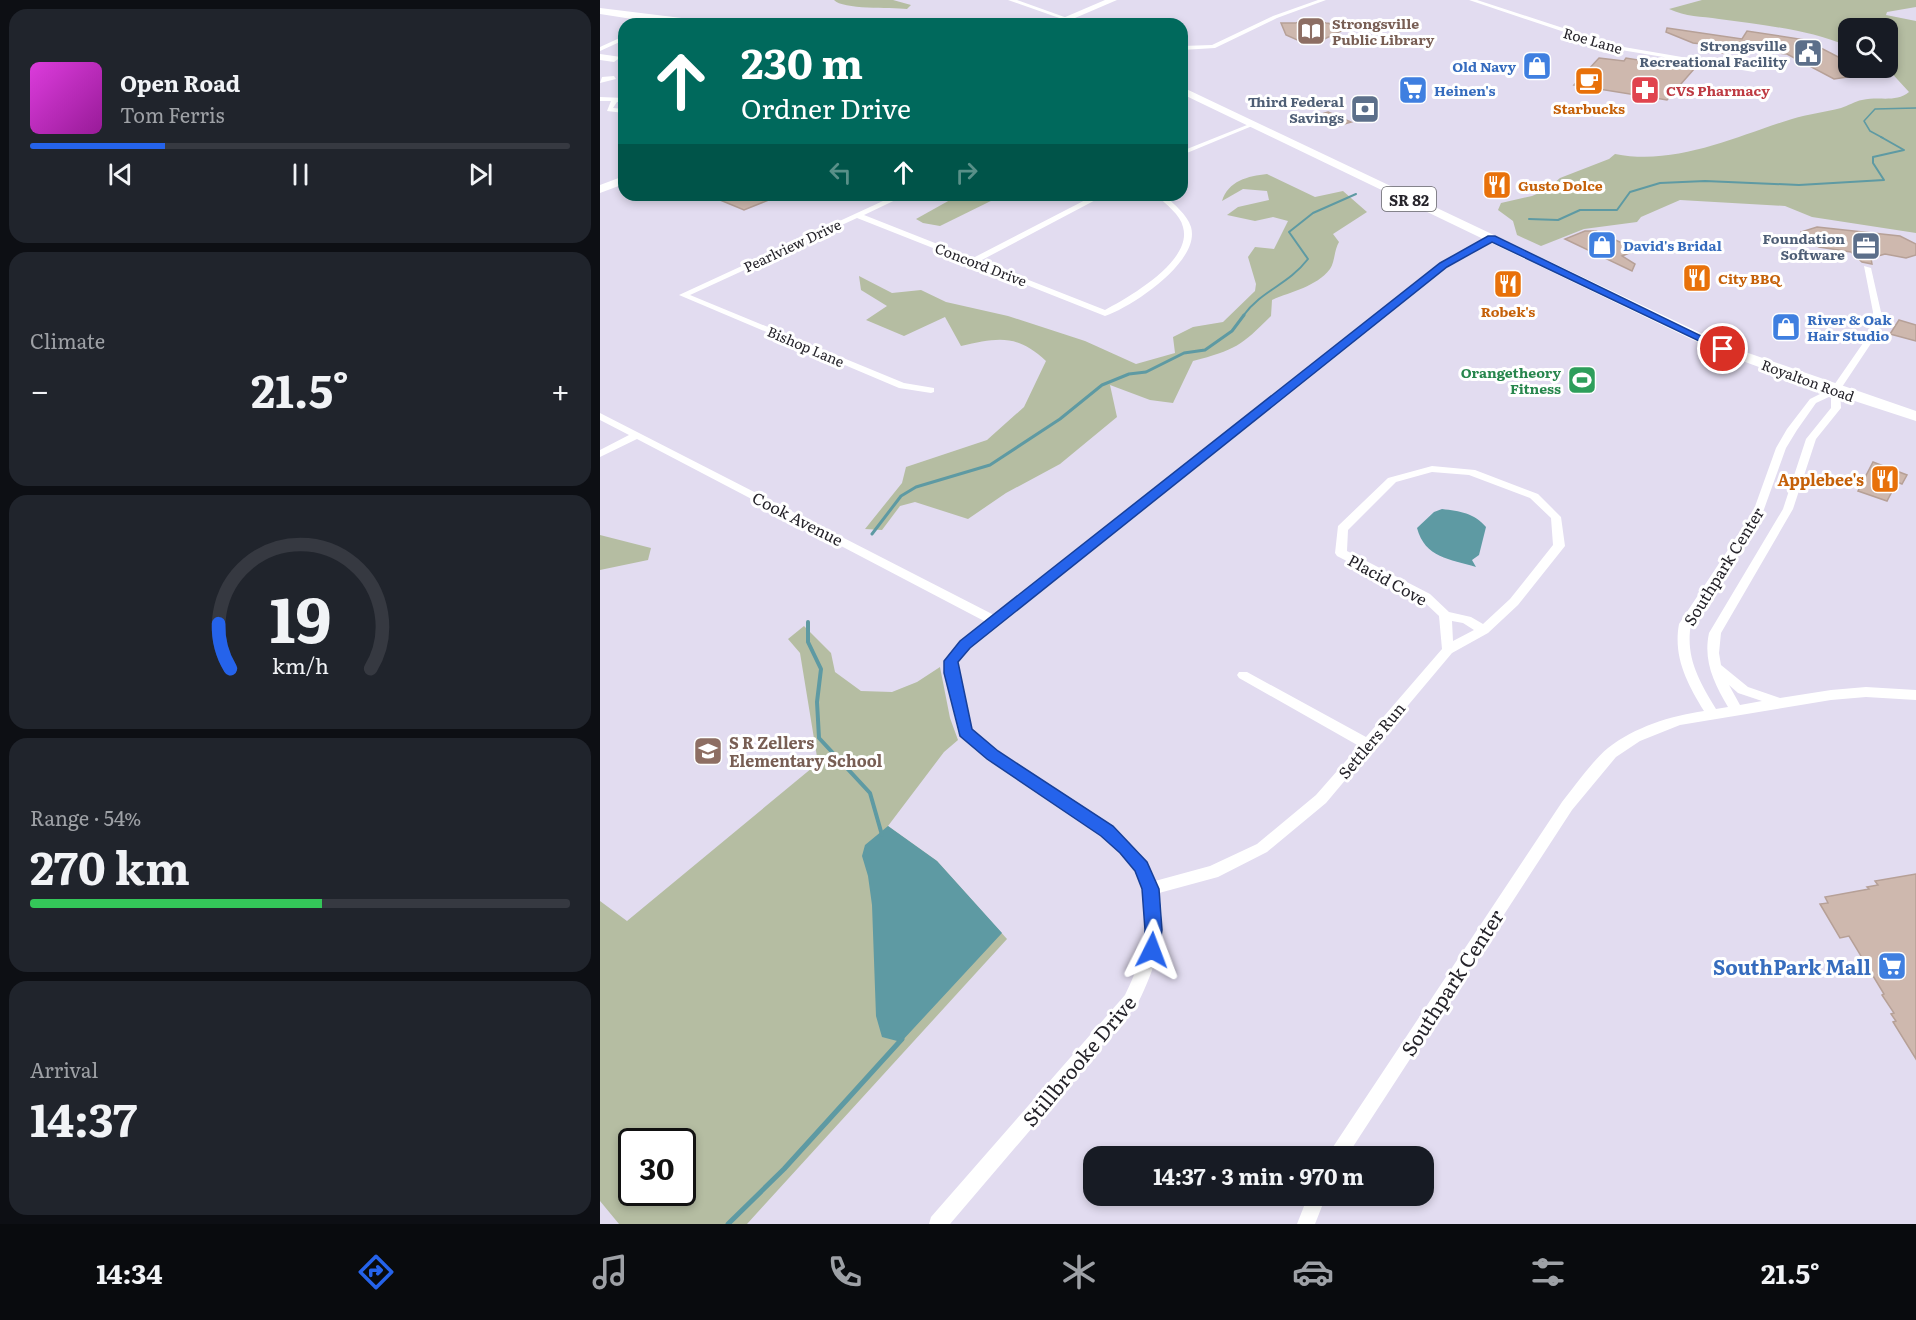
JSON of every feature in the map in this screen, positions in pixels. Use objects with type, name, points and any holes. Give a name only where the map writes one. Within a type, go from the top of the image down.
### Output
[{"type":"main road","points":[[1069,18],[1113,0]]},
{"type":"main road","points":[[600,11],[635,18]]},
{"type":"main road","name":"Royalton Road","points":[[1188,93],[1723,349],[1835,390],[1916,416]]},
{"type":"main road","points":[[600,189],[618,182]]},
{"type":"street","points":[[1011,0],[1064,18]]},
{"type":"street","points":[[1188,49],[1200,50],[1217,46],[1234,35],[1323,0]]},
{"type":"street","name":"Roe Lane","points":[[1472,0],[1600,43],[1754,70]]},
{"type":"street","points":[[600,49],[618,41]]},
{"type":"street","points":[[600,99],[618,101]]},
{"type":"street","points":[[614,102],[608,109],[618,110]]},
{"type":"street","points":[[1188,151],[1254,124]]},
{"type":"street","name":"Pearlview Drive","points":[[683,295],[888,201]]},
{"type":"street","points":[[973,261],[1089,201]]},
{"type":"street","name":"Concord Drive","points":[[856,215],[1105,313],[1130,300],[1158,279],[1186,248],[1188,231],[1183,218],[1167,201]]},
{"type":"street","points":[[995,621],[1444,265],[1492,238]]},
{"type":"street","points":[[1835,390],[1866,347],[1876,327],[1877,312],[1867,268]]},
{"type":"street","name":"Bishop Lane","points":[[683,295],[902,386],[931,390]]},
{"type":"street","name":"Southpark Center","points":[[1711,712],[1685,664],[1682,644],[1685,624],[1758,512],[1781,448],[1792,429],[1813,400],[1835,390],[1836,408],[1809,444],[1788,509],[1715,633],[1713,649],[1717,669],[1722,687],[1735,708]]},
{"type":"street","name":"Cook Avenue","points":[[600,416],[995,621]]},
{"type":"street","points":[[600,454],[637,435]]},
{"type":"street","name":"Placid Cove","points":[[1484,630],[1467,620],[1444,615],[1426,597],[1341,553],[1342,529],[1392,480],[1432,468],[1471,472],[1534,496],[1556,517],[1559,546]]},
{"type":"street","name":"Settlers Run","points":[[1151,889],[1213,872],[1262,848],[1321,799],[1448,650],[1484,630],[1514,602],[1559,546]]},
{"type":"street","name":"Placid Cove","points":[[1444,615],[1448,650]]},
{"type":"street","name":"Stillbrooke Drive","points":[[938,1224],[1131,1000],[1146,973],[1154,930],[1151,889],[1141,867],[1107,831],[992,755],[965,732],[955,692],[951,661],[965,645],[995,621]]},
{"type":"street","name":"Southpark Center","points":[[1717,669],[1743,690],[1779,702]]},
{"type":"street","points":[[1243,675],[1367,744]]},
{"type":"street","name":"Southpark Center","points":[[1344,1146],[1580,788],[1611,753],[1630,740],[1678,720],[1711,712],[1866,692],[1916,695]]},
{"type":"street","points":[[1306,1224],[1313,1206]]},
{"type":"shaded area","points":[[834,0],[893,0],[911,5],[907,9],[868,8],[847,5]]},
{"type":"shaded area","points":[[1702,0],[1916,0],[1916,7],[1887,12],[1886,15],[1916,21],[1916,233],[1812,217],[1785,206],[1680,200],[1641,217],[1637,222],[1584,229],[1541,246],[1517,235],[1513,221],[1498,210],[1501,203],[1532,196],[1546,190],[1560,178],[1609,159],[1615,154],[1638,157],[1683,153],[1705,148],[1798,117],[1841,108],[1869,99],[1899,97],[1909,92],[1896,78],[1898,78],[1898,18],[1838,18],[1838,42],[1801,32],[1688,15],[1669,9]]},
{"type":"shaded area","points":[[1267,174],[1315,197],[1343,191],[1367,212],[1333,234],[1339,242],[1332,266],[1324,275],[1303,288],[1272,300],[1271,316],[1244,341],[1219,354],[1193,361],[1173,403],[1150,400],[1110,385],[1117,417],[1060,464],[1006,493],[968,519],[915,502],[900,506],[882,530],[865,529],[902,483],[906,467],[987,440],[1024,407],[1046,361],[1025,346],[1006,340],[961,346],[945,317],[904,336],[866,320],[887,306],[861,290],[859,276],[892,293],[921,290],[946,302],[1008,316],[1085,341],[1136,364],[1175,353],[1173,337],[1193,327],[1223,322],[1255,291],[1256,284],[1248,257],[1255,247],[1274,249],[1288,221],[1273,217],[1255,221],[1227,215],[1238,207],[1269,200],[1267,191],[1243,189],[1222,201],[1234,184],[1246,178]]},
{"type":"shaded area","points":[[948,201],[991,201],[940,226],[923,223],[916,219]]},
{"type":"shaded area","points":[[1442,509],[1466,514],[1477,519],[1486,527],[1479,555],[1472,560],[1476,567],[1440,556],[1426,546],[1421,538],[1417,528],[1434,512]]},
{"type":"shaded area","points":[[600,535],[651,548],[648,560],[600,570]]},
{"type":"shaded area","points":[[804,626],[831,653],[835,672],[861,691],[892,692],[917,682],[940,667],[950,718],[958,740],[944,752],[888,826],[937,861],[1007,939],[747,1224],[619,1224],[600,1201],[600,901],[627,921],[818,763],[800,653],[788,639]]},
{"type":"shaded area","points":[[888,826],[937,861],[1002,933],[901,1042],[882,1037],[876,1016],[872,905],[868,876],[862,856],[865,845]]},
{"type":"building","name":"Strongsville Public Library","points":[[1306,19],[1352,26],[1318,42],[1302,42],[1286,35],[1281,23],[1296,23]]},
{"type":"building","name":"Strongsville Recreational Facility","points":[[1667,28],[1742,39],[1747,31],[1812,41],[1811,43],[1838,57],[1838,78],[1841,78],[1834,79],[1787,54],[1736,48],[1723,53],[1706,50],[1710,45],[1693,43],[1666,32]]},
{"type":"building","points":[[1599,58],[1624,61],[1626,58],[1694,69],[1667,100],[1574,85]]},
{"type":"building","points":[[1328,112],[1351,122],[1334,127],[1308,118]]},
{"type":"building","points":[[722,201],[766,201],[744,210]]},
{"type":"building","name":"Foundation Software","points":[[1817,227],[1900,236],[1916,244],[1916,255],[1906,258],[1885,254],[1871,258],[1872,264],[1862,262],[1851,252],[1819,247],[1802,239],[1801,232]]},
{"type":"building","name":"David's Bridal","points":[[1585,231],[1596,231],[1637,250],[1622,256],[1635,264],[1632,271],[1565,239]]},
{"type":"building","points":[[1899,320],[1916,325],[1916,341],[1890,334]]},
{"type":"building","name":"Applebee's","points":[[1873,462],[1907,475],[1902,484],[1897,482],[1887,501],[1858,491]]},
{"type":"building","name":"SouthPark Mall","points":[[1916,874],[1916,1059],[1893,1022],[1896,1021],[1891,1014],[1894,1013],[1882,995],[1884,994],[1849,936],[1840,938],[1820,904],[1828,903],[1825,897],[1869,889],[1867,887],[1878,885],[1875,881]]},
{"type":"waterway","points":[[1883,138],[1870,131],[1864,121],[1875,109],[1916,108]]},
{"type":"waterway","points":[[1529,219],[1558,220],[1580,210],[1617,210],[1630,192],[1660,183],[1705,181],[1799,185],[1884,180],[1873,163],[1873,157],[1904,150],[1881,137]]},
{"type":"waterway","points":[[1243,316],[1259,300],[1292,276],[1308,259],[1289,232],[1313,213],[1356,194]]},
{"type":"waterway","points":[[872,534],[901,496],[916,487],[990,465],[1060,419],[1102,385],[1129,374],[1146,372],[1184,353],[1205,350],[1232,331],[1244,315]]},
{"type":"waterway","points":[[808,622],[808,642],[821,669],[817,702],[819,738],[870,793],[882,835]]},
{"type":"waterway","points":[[728,1224],[784,1169],[902,1039]]},
{"type":"place","name":"Strongsville Public Library","points":[[1311,31]]},
{"type":"place","name":"Strongsville Recreational Facility","points":[[1808,53]]},
{"type":"place","name":"Old Navy","points":[[1537,66]]},
{"type":"place","name":"Starbucks","points":[[1589,81]]},
{"type":"place","name":"Heinen's","points":[[1413,90]]},
{"type":"place","name":"CVS Pharmacy","points":[[1645,90]]},
{"type":"place","name":"Third Federal Savings","points":[[1365,109]]},
{"type":"place","name":"Gusto Dolce","points":[[1497,185]]},
{"type":"place","name":"David's Bridal","points":[[1602,245]]},
{"type":"place","name":"Foundation Software","points":[[1866,246]]},
{"type":"place","name":"City BBQ","points":[[1697,278]]},
{"type":"place","name":"Robek's","points":[[1508,284]]},
{"type":"place","name":"River & Oak Hair Studio","points":[[1786,327]]},
{"type":"place","name":"Orangetheory Fitness","points":[[1582,380]]},
{"type":"place","name":"Applebee's","points":[[1885,479]]},
{"type":"place","name":"S R Zellers Elementary School","points":[[708,751]]},
{"type":"place","name":"SouthPark Mall","points":[[1892,966]]},
{"type":"route","points":[[1152,950],[1154,930],[1151,889],[1141,867],[1126,848],[1107,831],[992,755],[965,732],[951,673],[951,661],[965,645],[1444,265],[1462,252],[1492,238],[1645,314],[1723,349]]}]
